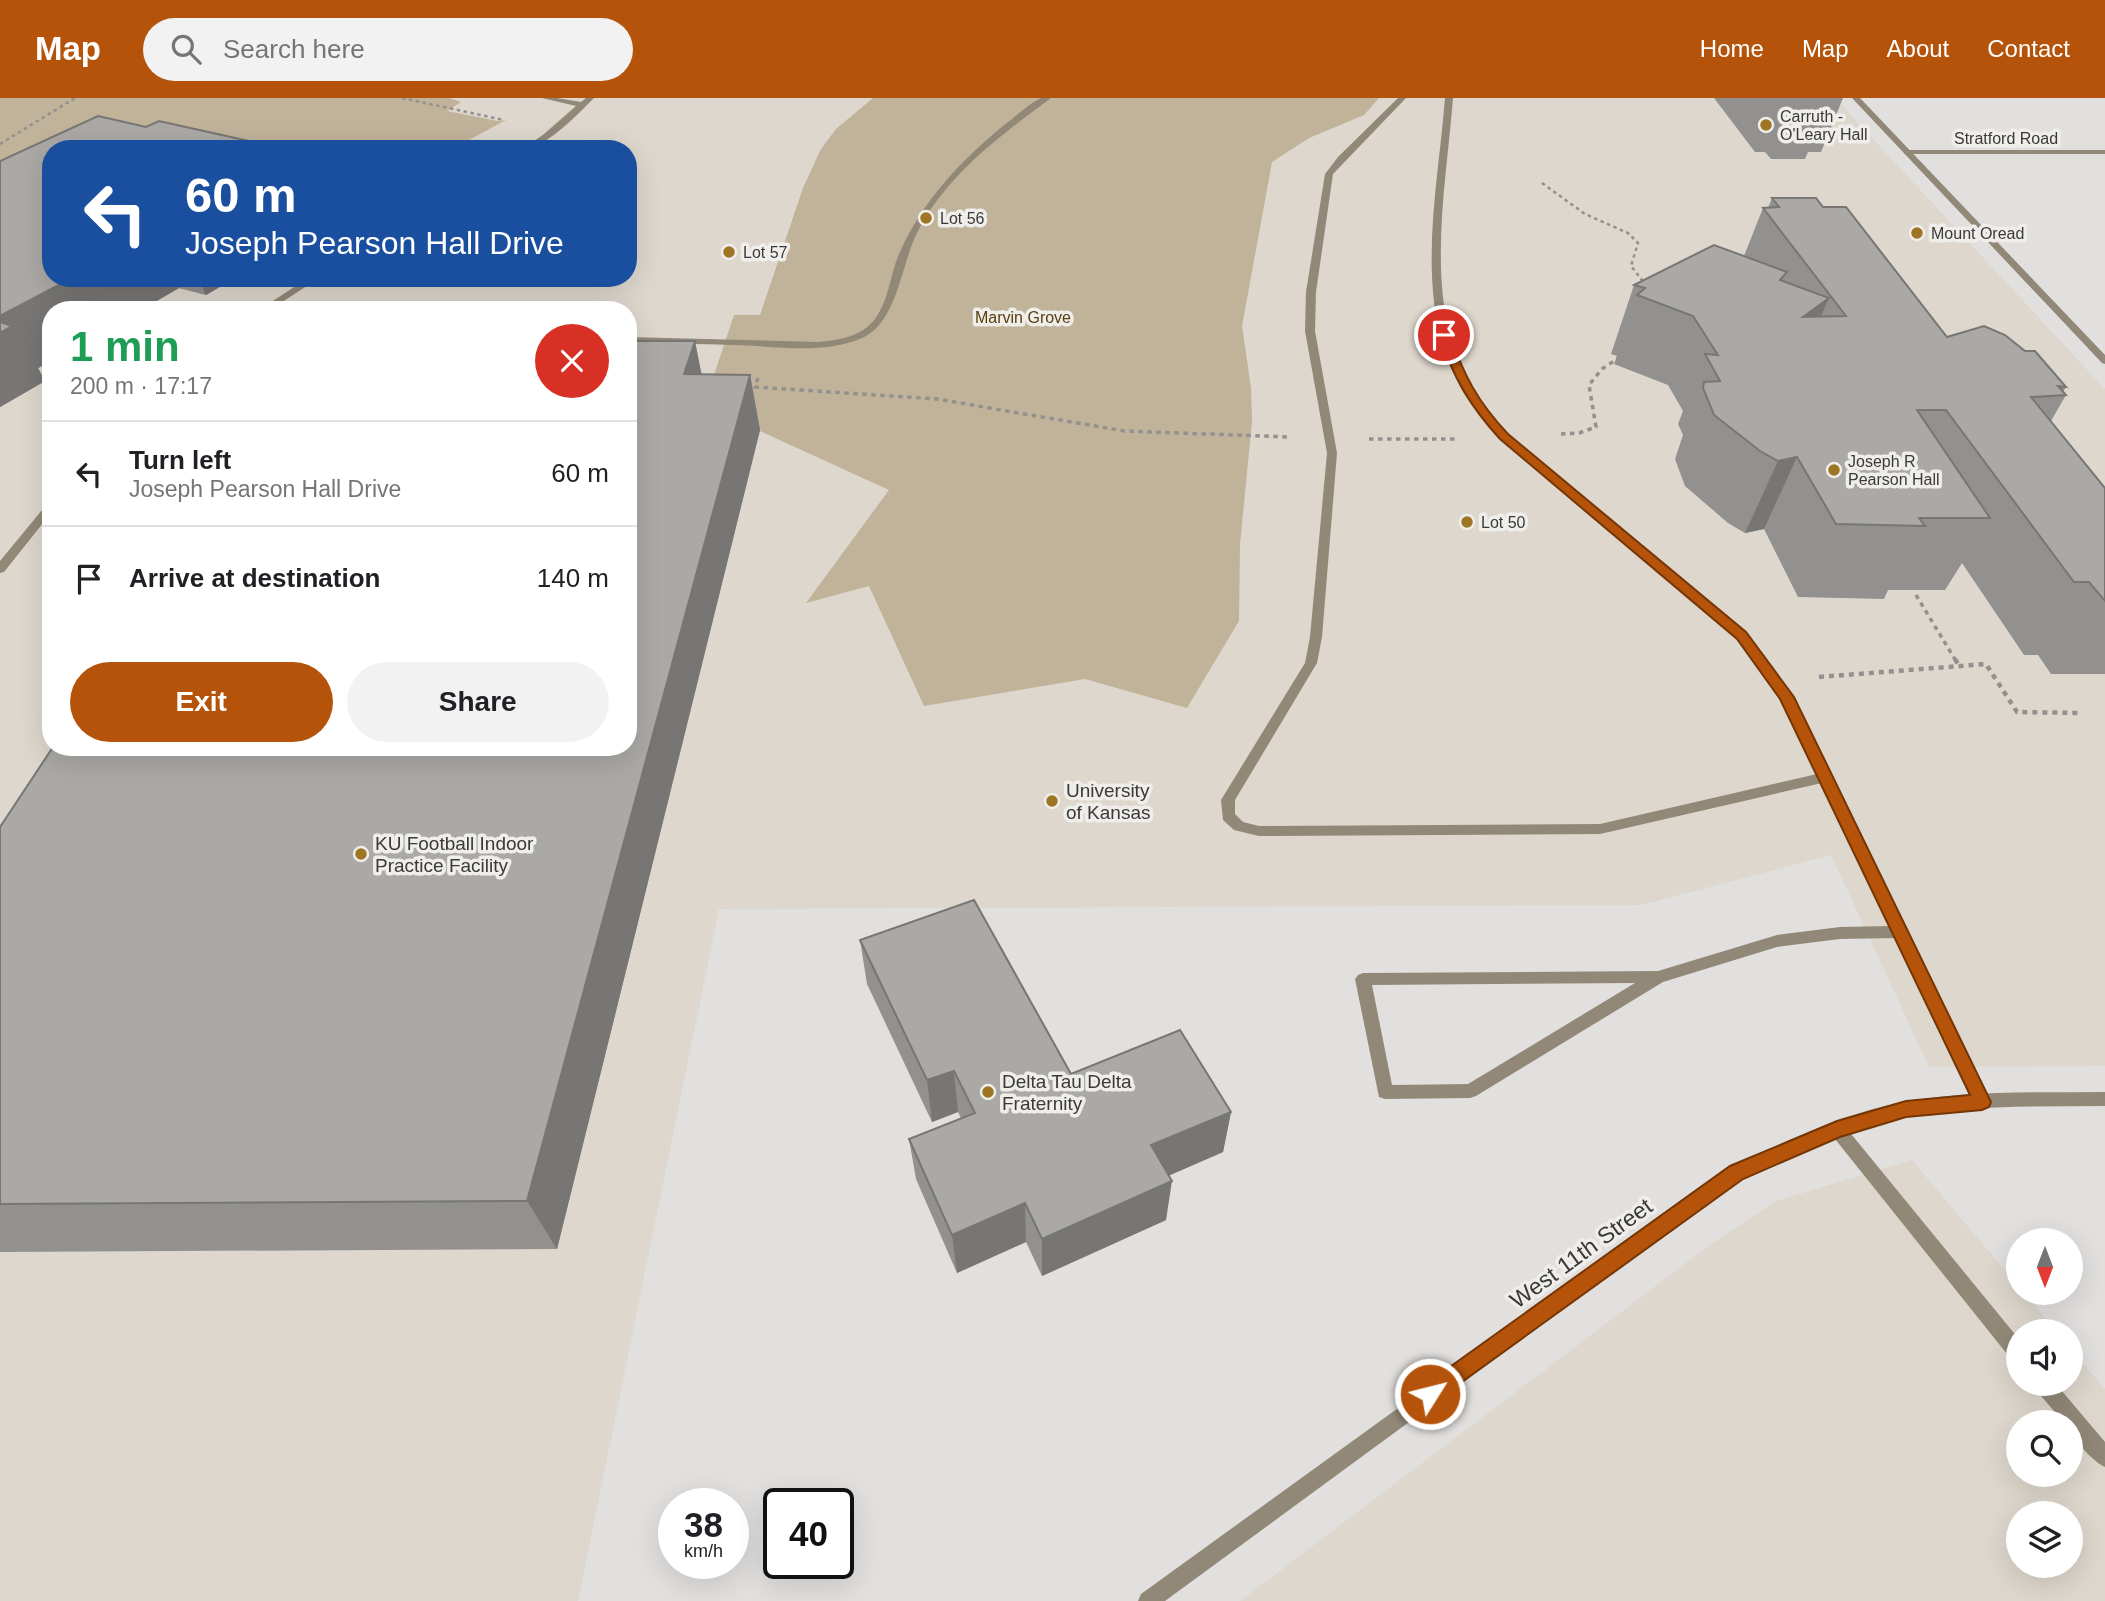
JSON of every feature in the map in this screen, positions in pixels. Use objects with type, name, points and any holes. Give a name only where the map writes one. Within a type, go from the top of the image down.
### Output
[{"type":"street","points":[[546,98],[582,104]]},
{"type":"street","points":[[541,140],[590,98]]},
{"type":"street","points":[[637,340],[833,342],[861,336],[877,325],[888,307],[901,258],[915,228],[940,190],[976,150],[1047,98]]},
{"type":"street","points":[[1402,98],[1329,174],[1311,292],[1310,331],[1332,453],[1316,637],[1311,663],[1228,800],[1228,816],[1239,826],[1259,831],[1600,830],[1826,777]]},
{"type":"street","points":[[1449,98],[1438,263],[1443,325],[1458,374],[1480,411],[1504,436],[1741,636],[1775,680],[1787,697],[1982,1102]]},
{"type":"street","points":[[1856,98],[2105,361]]},
{"type":"street","name":"Stratford Road","points":[[1907,152],[2105,152]]},
{"type":"street","points":[[278,301],[300,287]]},
{"type":"street","points":[[0,569],[42,517]]},
{"type":"street","points":[[1658,977],[1363,979],[1385,1092],[1470,1091],[1658,977],[1777,940],[1840,933],[1900,932]]},
{"type":"street","name":"West 11th Street","points":[[1148,1601],[1736,1172],[1837,1129],[1906,1109],[1982,1102],[2105,1099]]},
{"type":"street","points":[[1837,1129],[2006,1338]]},
{"type":"street","points":[[2054,1396],[2105,1457]]},
{"type":"path","points":[[0,144],[75,98]]},
{"type":"path","points":[[402,98],[506,120]]},
{"type":"path","points":[[1542,183],[1585,214],[1628,233],[1638,243],[1631,266],[1643,284],[1656,289]]},
{"type":"path","points":[[766,343],[755,387],[937,399],[1124,431],[1329,438],[1579,433],[1596,427],[1589,385],[1602,369],[1625,354]]},
{"type":"path","points":[[1916,595],[1958,664]]},
{"type":"path","points":[[1775,680],[1958,664],[1986,664],[2017,712],[2082,713]]},
{"type":"shaded area","name":"University of Kansas","points":[[0,98],[1835,98],[2105,389],[2105,1066],[1929,1067],[1831,855],[1642,905],[719,909],[578,1601],[0,1601]]},
{"type":"shaded area","points":[[1912,1160],[2006,1272],[2006,1306],[2035,1306],[2046,1319],[2006,1319],[2006,1396],[2083,1396],[2083,1363],[2105,1389],[2105,1601],[1240,1601],[1711,1244],[1776,1201]]},
{"type":"green space","points":[[0,98],[449,98],[461,102],[447,111],[498,121],[506,120],[469,140],[42,140],[42,287],[220,287],[206,295],[179,288],[157,301],[42,301],[42,366],[27,375],[42,380],[42,383],[0,407]]},
{"type":"green space","name":"Marvin Grove","points":[[873,98],[1379,98],[1364,115],[1309,138],[1272,162],[1242,326],[1251,388],[1252,422],[1240,544],[1239,621],[1187,708],[1085,679],[924,706],[869,586],[806,603],[889,490],[760,431],[696,429],[734,315],[760,315],[803,188],[821,149],[836,129]]},
{"type":"building","points":[[98,116],[146,127],[159,121],[244,140],[46,140]]},
{"type":"building","points":[[42,142],[42,287],[55,287],[0,316],[0,161]]},
{"type":"building","points":[[1772,198],[1816,198],[1823,207],[1846,207],[1947,337],[1984,326],[2005,335],[2025,351],[2035,351],[2066,387],[2058,386],[2066,395],[2031,397],[2105,488],[2105,601],[2089,582],[2074,582],[1946,410],[1917,410],[1990,518],[1919,518],[1925,526],[1836,524],[1797,457],[1778,461],[1760,451],[1714,415],[1703,388],[1704,382],[1720,381],[1705,354],[1718,355],[1693,316],[1637,295],[1645,288],[1634,285],[1714,245],[1787,272],[1780,280],[1829,298],[1803,317],[1846,316],[1763,208],[1779,207]]},
{"type":"building","points":[[0,322],[12,326],[0,333]]},
{"type":"building","name":"KU Football Indoor Practice Facility","points":[[637,341],[695,341],[684,374],[750,375],[527,1201],[0,1204],[0,827],[47,756],[637,756]]},
{"type":"building","name":"Delta Tau Delta Fraternity","points":[[974,900],[1071,1074],[1180,1030],[1231,1112],[1151,1145],[1172,1181],[1042,1239],[1025,1203],[952,1235],[909,1139],[975,1113],[954,1071],[927,1080],[860,940]]},
{"type":"place","name":"Carruth - O'Leary Hall","points":[[1766,125]]},
{"type":"place","name":"Lot 56","points":[[926,218]]},
{"type":"place","name":"Mount Oread","points":[[1917,233]]},
{"type":"place","name":"Lot 57","points":[[729,252]]},
{"type":"place","name":"Joseph R Pearson Hall","points":[[1834,470]]},
{"type":"place","name":"Lot 50","points":[[1467,522]]},
{"type":"place","name":"University of Kansas","points":[[1052,801]]},
{"type":"place","name":"KU Football Indoor Practice Facility","points":[[361,854]]},
{"type":"place","name":"Delta Tau Delta Fraternity","points":[[988,1092]]},
{"type":"route","points":[[1430,1394],[1736,1172],[1837,1129],[1906,1109],[1982,1102],[1787,697],[1767,667],[1741,636],[1504,436],[1480,411],[1458,374],[1444,335]]}]
